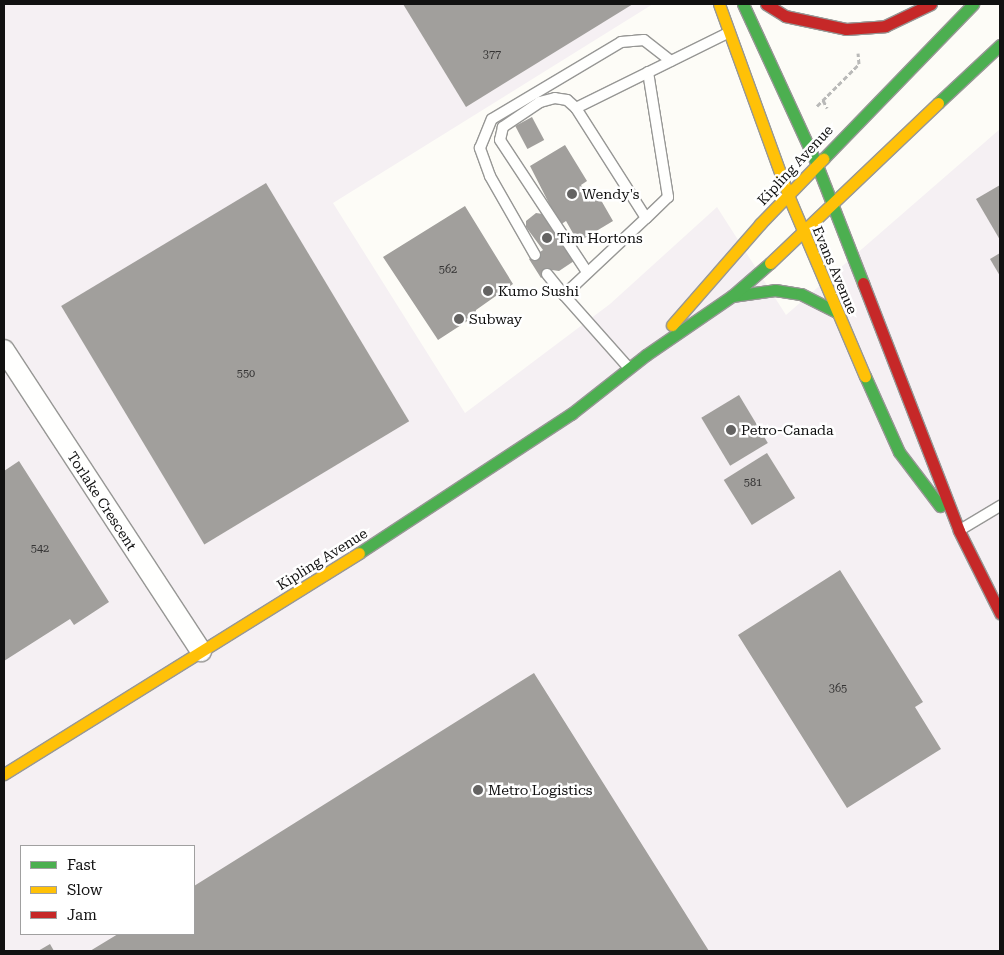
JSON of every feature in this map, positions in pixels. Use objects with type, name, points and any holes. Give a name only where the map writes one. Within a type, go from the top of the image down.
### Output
[{"type":"main road","name":"Evans Avenue","points":[[719,4],[803,234],[899,452],[959,530]]},
{"type":"main road","name":"Evans Avenue","points":[[743,4],[818,165],[959,530],[1000,613]]},
{"type":"main road","points":[[766,4],[785,16],[846,29],[885,26],[931,4]]},
{"type":"main road","name":"Kipling Avenue","points":[[646,355],[788,195],[974,4]]},
{"type":"main road","name":"Kipling Avenue","points":[[4,774],[442,501],[571,414],[646,355],[732,296],[803,234],[865,170],[1000,45]]},
{"type":"main road","points":[[732,296],[775,290],[801,294],[836,312]]},
{"type":"street","name":"Torlake Crescent","points":[[4,350],[201,651]]},
{"type":"lane","points":[[576,108],[729,32]]},
{"type":"lane","points":[[535,255],[490,176],[480,148],[484,133],[492,119],[621,42],[644,40],[671,61]]},
{"type":"lane","points":[[564,295],[668,198],[648,72]]},
{"type":"lane","points":[[587,272],[500,140],[503,127],[540,102],[555,98],[567,100],[576,108],[646,218]]},
{"type":"lane","points":[[547,274],[629,369]]},
{"type":"lane","points":[[959,530],[1000,506]]},
{"type":"path","points":[[816,107],[859,64],[856,45]]},
{"type":"path","points":[[823,100],[827,108]]},
{"type":"shaded area","points":[[4,4],[653,4],[333,203],[465,413],[610,304],[717,207],[786,315],[1000,129],[1000,951],[4,951]]},
{"type":"building","points":[[403,4],[633,4],[466,107]]},
{"type":"building","points":[[532,117],[544,140],[527,149],[515,126]]},
{"type":"building","name":"Wendy's","points":[[565,145],[587,181],[581,185],[586,193],[594,188],[613,221],[578,242],[566,221],[560,225],[530,166]]},
{"type":"building","points":[[266,183],[409,421],[204,544],[61,306]]},
{"type":"building","points":[[1000,185],[1000,240],[976,199]]},
{"type":"building","points":[[465,206],[513,284],[476,310],[475,316],[438,340],[383,257]]},
{"type":"building","name":"Tim Hortons","points":[[536,213],[543,214],[574,261],[559,271],[552,270],[541,278],[529,259],[543,250],[526,227],[526,221]]},
{"type":"building","points":[[1000,253],[1000,276],[990,259]]},
{"type":"building","points":[[739,395],[768,443],[730,466],[701,418]]},
{"type":"building","points":[[767,453],[795,498],[752,525],[724,480]]},
{"type":"building","points":[[19,461],[109,602],[74,625],[70,619],[4,661],[4,471]]},
{"type":"building","points":[[840,570],[923,702],[915,707],[941,749],[847,808],[738,635]]},
{"type":"building","name":"Metro Logistics","points":[[534,673],[709,951],[90,951],[116,935],[195,935],[195,885]]},
{"type":"building","points":[[50,944],[54,951],[38,951]]},
{"type":"traffic: fast","points":[[743,4],[817,165],[863,283]]},
{"type":"traffic: fast","points":[[823,159],[973,4]]},
{"type":"traffic: fast","points":[[938,103],[1000,45]]},
{"type":"traffic: fast","points":[[359,553],[571,414],[646,355],[732,296],[770,263]]},
{"type":"traffic: fast","points":[[732,296],[775,290],[801,294],[836,312]]},
{"type":"traffic: fast","points":[[865,376],[899,452],[940,506]]},
{"type":"traffic: slow","points":[[719,4],[788,195],[865,376]]},
{"type":"traffic: slow","points":[[770,263],[938,103]]},
{"type":"traffic: slow","points":[[672,325],[760,224],[823,159]]},
{"type":"traffic: slow","points":[[4,774],[359,553]]},
{"type":"traffic: jam","points":[[766,4],[785,16],[846,29],[885,26],[931,4]]},
{"type":"traffic: jam","points":[[863,283],[959,531],[1000,613]]},
{"type":"place","name":"Wendy's","points":[[572,194]]},
{"type":"place","name":"Tim Hortons","points":[[547,238]]},
{"type":"place","name":"Kumo Sushi","points":[[488,291]]},
{"type":"place","name":"Subway","points":[[459,319]]},
{"type":"place","name":"Petro-Canada","points":[[731,430]]},
{"type":"place","name":"Metro Logistics","points":[[478,790]]}]
